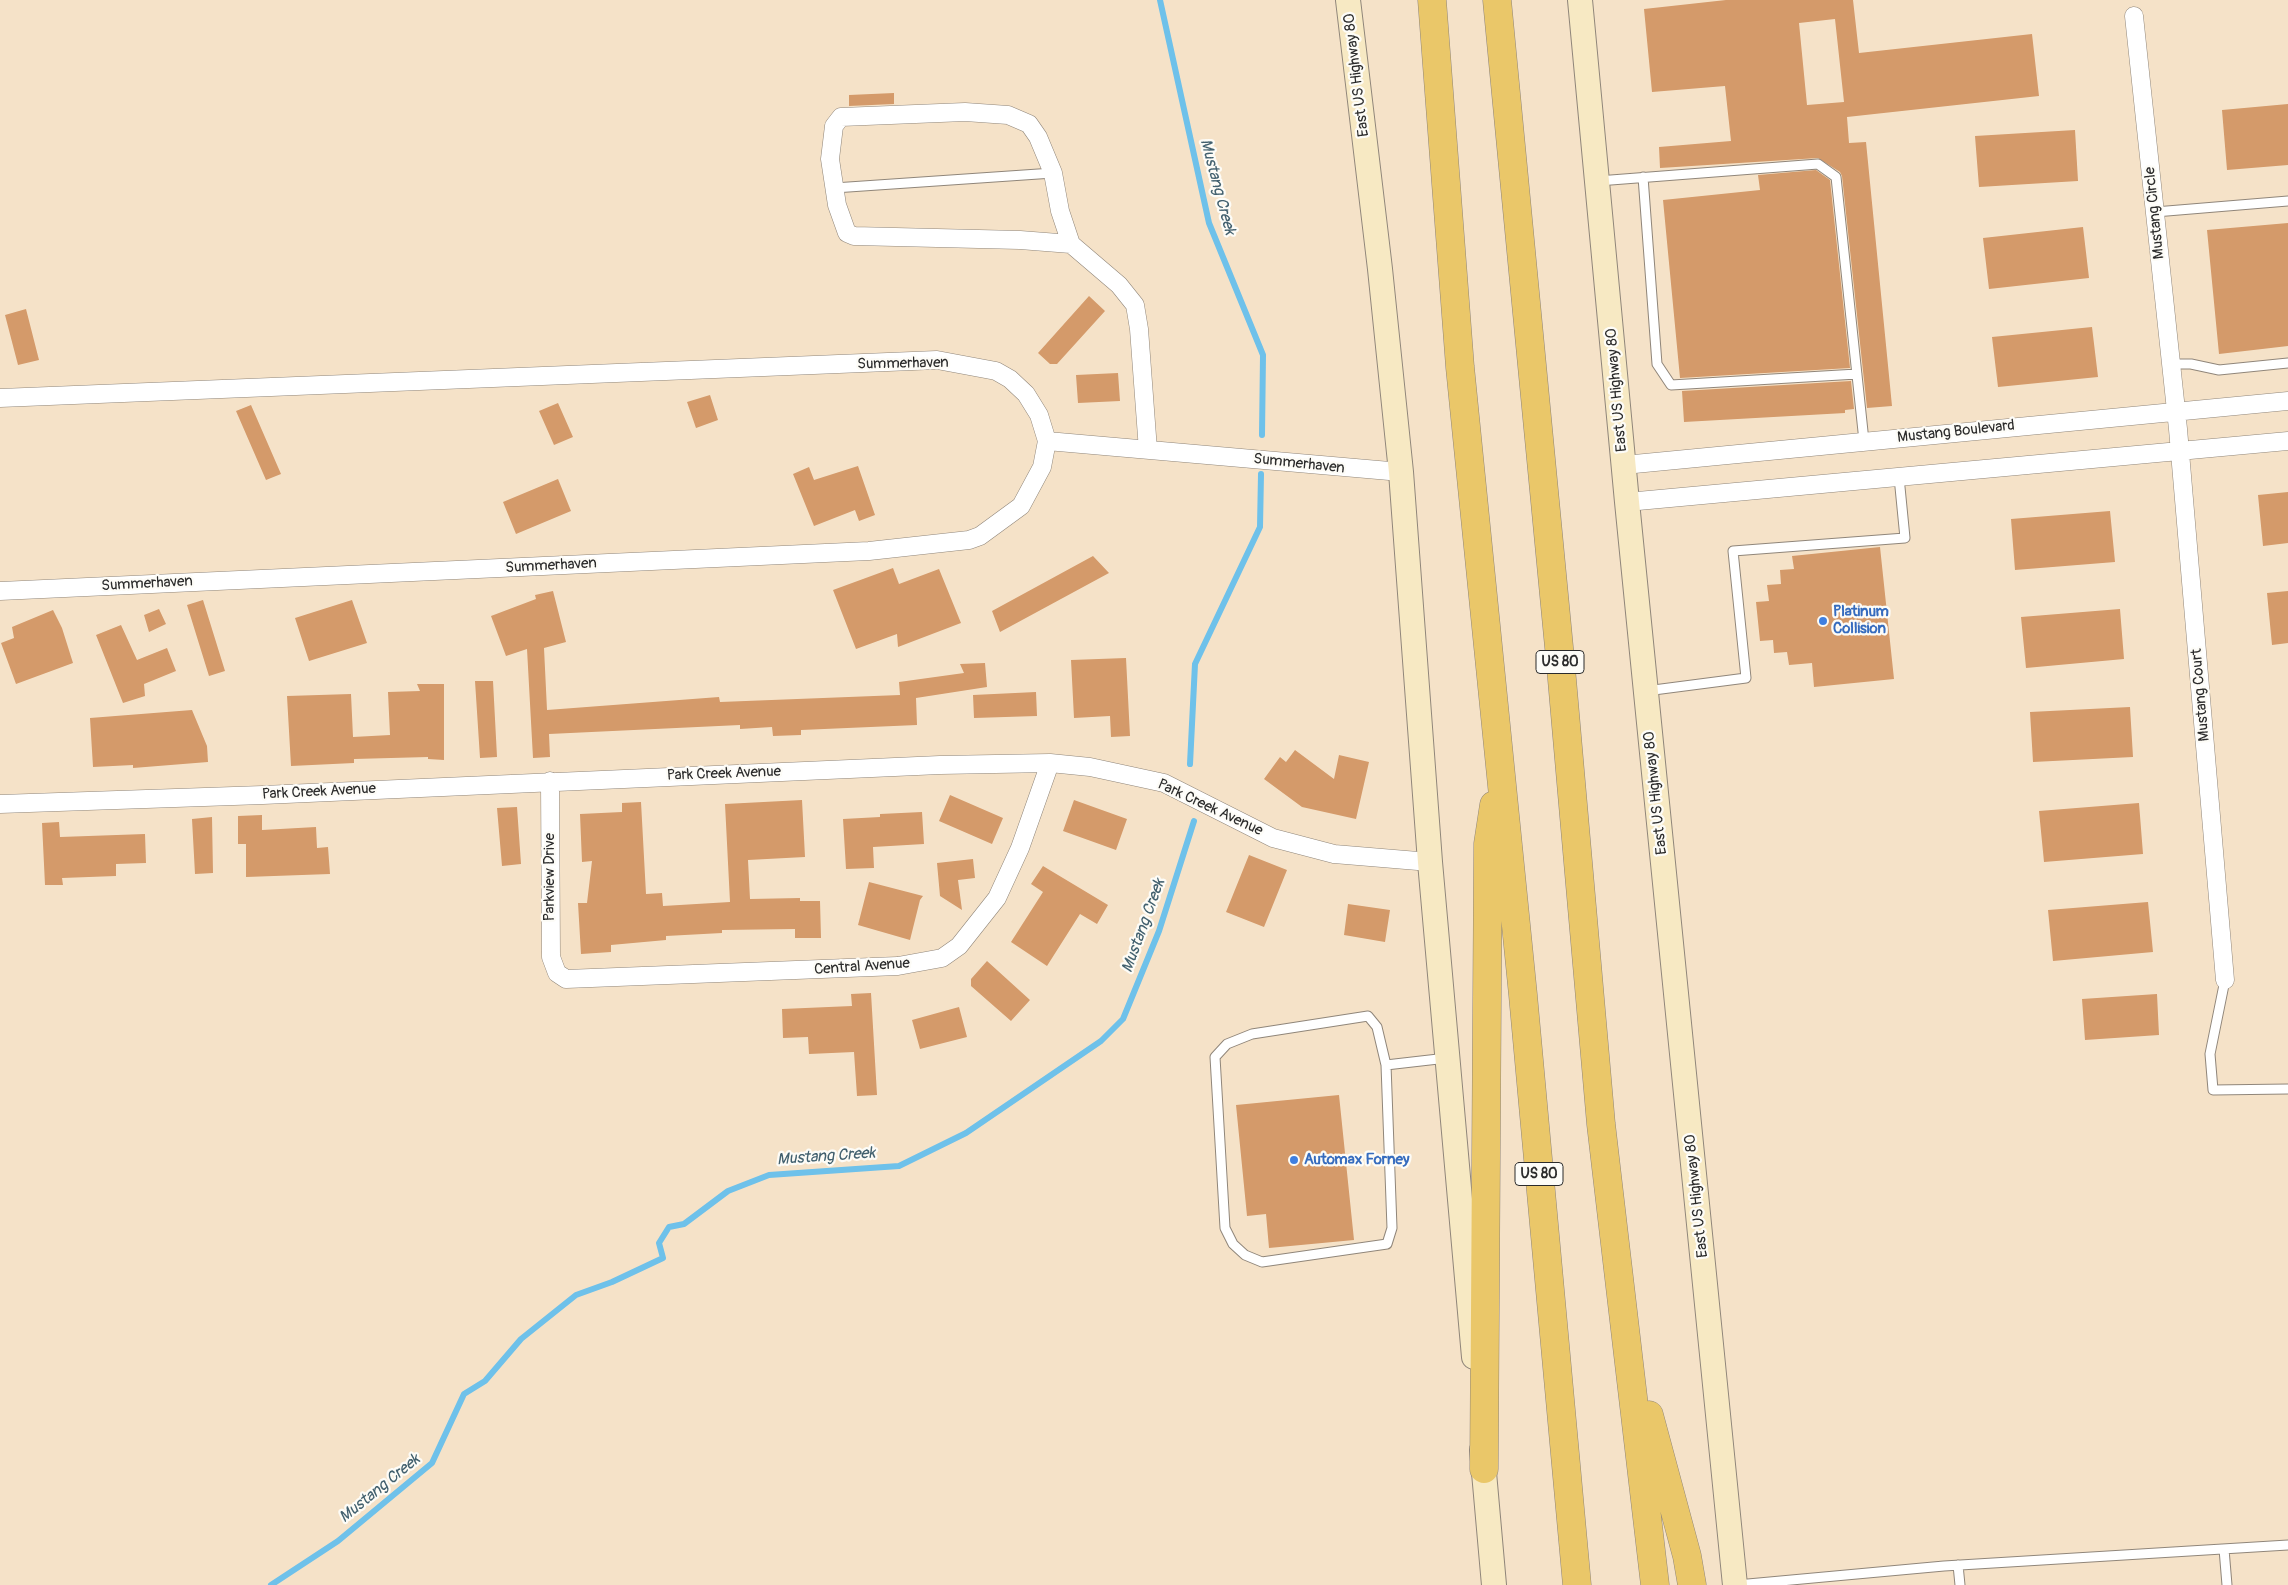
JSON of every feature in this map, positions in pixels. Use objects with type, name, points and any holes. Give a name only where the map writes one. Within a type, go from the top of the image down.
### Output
[{"type":"highway","name":"US 80","points":[[1432,0],[1441,97],[1460,366],[1500,764],[1577,1585]]},
{"type":"highway","name":"US 80","points":[[1497,0],[1560,658],[1601,1124],[1655,1585]]},
{"type":"highway","points":[[1484,1469],[1488,844],[1500,764]]},
{"type":"highway","points":[[1624,1324],[1687,1556],[1692,1585]]},
{"type":"main road","name":"East US Highway 80","points":[[1348,0],[1380,269],[1401,472],[1430,862],[1494,1585]]},
{"type":"main road","name":"East US Highway 80","points":[[1580,0],[1627,502],[1736,1585]]},
{"type":"street","name":"Mustang Circle","points":[[2134,16],[2176,410]]},
{"type":"street","points":[[1071,244],[1010,240],[854,236],[847,233],[841,220],[830,159],[834,126],[841,117],[965,112],[1008,115],[1029,124],[1038,137],[1053,173],[1060,211],[1071,244],[1118,285],[1135,305],[1140,329],[1148,450]]},
{"type":"street","name":"Summerhaven","points":[[0,398],[937,360],[996,371],[1010,379],[1030,401],[1039,415],[1047,441],[1042,467],[1021,506],[980,536],[969,540],[869,551],[0,591]]},
{"type":"street","name":"Mustang Boulevard","points":[[1624,465],[2176,410],[2288,401]]},
{"type":"street","name":"Mustang Court","points":[[2176,410],[2226,980]]},
{"type":"street","name":"Summerhaven","points":[[1047,441],[1401,472]]},
{"type":"street","points":[[1627,502],[2288,441]]},
{"type":"street","name":"Park Creek Avenue","points":[[0,804],[263,795],[550,780],[940,765],[1050,763],[1090,767],[1164,783],[1274,838],[1334,854],[1430,862]]},
{"type":"street","name":"Central Avenue","points":[[557,973],[566,979],[807,970],[898,966],[942,958],[959,946],[997,898],[1020,848],[1050,763]]},
{"type":"street","name":"Parkview Drive","points":[[550,780],[551,957],[557,973]]},
{"type":"lane","points":[[1598,181],[1818,164],[1836,177],[1864,442]]},
{"type":"lane","points":[[834,188],[1053,173]]},
{"type":"lane","points":[[1643,178],[1657,364],[1671,385],[1857,374]]},
{"type":"lane","points":[[2155,212],[2288,200]]},
{"type":"lane","points":[[2171,364],[2191,364],[2219,370],[2288,363]]},
{"type":"lane","points":[[1646,691],[1746,678],[1733,551],[1905,538],[1898,477]]},
{"type":"lane","points":[[2226,980],[2210,1054],[2213,1090],[2288,1089]]},
{"type":"lane","points":[[1368,1016],[1377,1027],[1386,1065],[1392,1228],[1386,1244],[1262,1262],[1245,1255],[1233,1244],[1225,1228],[1215,1057],[1226,1044],[1252,1034],[1368,1016]]},
{"type":"lane","points":[[1386,1065],[1448,1058]]},
{"type":"lane","points":[[1736,1585],[1958,1565],[2288,1545]]},
{"type":"lane","points":[[2224,1549],[2227,1585]]},
{"type":"lane","points":[[1958,1565],[1960,1585]]},
{"type":"building","points":[[1726,0],[1853,0],[1859,53],[2032,34],[2039,96],[1847,117],[1849,143],[1866,142],[1892,406],[1867,408],[1842,176],[1840,172],[1818,158],[1660,168],[1659,147],[1731,141],[1725,86],[1652,92],[1644,9]],"holes":[[[1835,19],[1844,102],[1807,105],[1799,23]]]},
{"type":"building","points":[[894,93],[894,104],[849,106],[849,95]]},
{"type":"building","points":[[2288,104],[2288,165],[2227,170],[2222,110]]},
{"type":"building","points":[[2075,130],[2078,181],[1979,187],[1975,136]]},
{"type":"building","points":[[1816,170],[1830,180],[1850,368],[1680,378],[1663,200],[1760,190],[1758,175]]},
{"type":"building","points":[[2288,223],[2288,346],[2219,354],[2207,230]]},
{"type":"building","points":[[2083,227],[2089,278],[1989,289],[1983,238]]},
{"type":"building","points":[[1089,296],[1105,311],[1057,364],[1050,364],[1038,353]]},
{"type":"building","points":[[26,309],[39,360],[18,365],[5,315]]},
{"type":"building","points":[[2092,327],[2098,377],[1998,387],[1992,337]]},
{"type":"building","points":[[1118,373],[1120,401],[1078,403],[1076,375]]},
{"type":"building","points":[[1851,381],[1854,409],[1845,410],[1845,413],[1684,422],[1682,391]]},
{"type":"building","points":[[710,395],[718,420],[696,428],[687,402]]},
{"type":"building","points":[[558,403],[573,437],[554,445],[539,411]]},
{"type":"building","points":[[251,405],[281,474],[266,480],[236,411]]},
{"type":"building","points":[[858,466],[875,515],[859,521],[855,510],[814,526],[793,474],[809,467],[814,480]]},
{"type":"building","points":[[558,479],[571,511],[516,534],[503,502]]},
{"type":"building","points":[[2288,492],[2288,543],[2263,546],[2258,495]]},
{"type":"building","points":[[2110,511],[2115,562],[2015,570],[2011,519]]},
{"type":"building","name":"Platinum Collision","points":[[1880,547],[1894,679],[1814,687],[1812,663],[1789,665],[1787,652],[1774,653],[1773,640],[1760,641],[1756,602],[1769,601],[1767,585],[1781,584],[1780,570],[1794,569],[1792,556]]},
{"type":"building","points":[[1093,556],[1109,573],[1000,632],[992,611]]},
{"type":"building","points":[[893,568],[899,584],[939,569],[961,623],[898,647],[897,634],[856,649],[833,590]]},
{"type":"building","points":[[553,591],[566,642],[544,648],[547,710],[719,697],[720,702],[900,695],[899,682],[964,673],[960,664],[985,663],[987,687],[916,698],[917,725],[801,730],[801,735],[773,736],[772,727],[740,729],[740,725],[549,734],[550,757],[533,758],[527,649],[506,656],[491,616],[536,599],[535,595]]},
{"type":"building","points":[[2288,591],[2288,643],[2272,645],[2267,593]]},
{"type":"building","points":[[203,600],[225,671],[209,676],[187,605]]},
{"type":"building","points":[[352,600],[367,643],[309,661],[295,618]]},
{"type":"building","points":[[159,609],[166,624],[149,632],[144,615]]},
{"type":"building","points":[[2120,609],[2124,659],[2026,668],[2021,617]]},
{"type":"building","points":[[53,610],[62,628],[73,663],[16,684],[1,643],[14,638],[12,627]]},
{"type":"building","points":[[121,625],[137,660],[167,648],[176,671],[144,684],[145,696],[123,703],[96,635]]},
{"type":"building","points":[[1126,658],[1130,736],[1111,737],[1110,716],[1074,718],[1071,660]]},
{"type":"building","points":[[475,681],[493,681],[497,757],[480,758]]},
{"type":"building","points":[[417,684],[444,684],[444,760],[428,759],[428,757],[354,759],[354,763],[291,766],[287,696],[351,694],[353,737],[390,735],[388,692],[420,691]]},
{"type":"building","points":[[1036,692],[1037,716],[974,718],[973,695]]},
{"type":"building","points":[[2130,707],[2133,757],[2033,762],[2030,712]]},
{"type":"building","points":[[192,710],[207,746],[208,762],[133,768],[133,765],[93,767],[90,718]]},
{"type":"building","points":[[1295,750],[1334,779],[1339,755],[1369,762],[1356,819],[1302,807],[1264,779],[1280,757],[1286,762]]},
{"type":"building","points":[[950,795],[1003,818],[992,844],[939,821]]},
{"type":"building","points":[[802,800],[805,857],[748,860],[750,899],[800,898],[800,901],[820,901],[821,938],[795,938],[795,929],[722,930],[722,933],[666,936],[666,940],[611,945],[611,952],[581,954],[578,903],[587,903],[592,861],[582,862],[580,814],[622,812],[622,803],[641,802],[646,894],[662,893],[663,906],[730,902],[725,804]]},
{"type":"building","points":[[1074,800],[1127,819],[1116,850],[1063,831]]},
{"type":"building","points":[[2139,803],[2143,854],[2044,862],[2039,811]]},
{"type":"building","points":[[517,807],[521,864],[502,866],[497,808]]},
{"type":"building","points":[[922,812],[924,844],[873,847],[874,868],[846,869],[843,819],[880,817],[880,814]]},
{"type":"building","points":[[262,815],[262,830],[316,827],[317,848],[328,847],[330,874],[246,877],[246,844],[238,844],[238,816]]},
{"type":"building","points":[[212,817],[213,873],[195,874],[192,819]]},
{"type":"building","points":[[59,822],[60,837],[145,834],[146,863],[116,864],[116,876],[62,878],[63,885],[45,885],[42,823]]},
{"type":"building","points":[[1249,855],[1287,870],[1264,927],[1226,912]]},
{"type":"building","points":[[973,859],[975,878],[958,880],[962,910],[940,896],[937,863]]},
{"type":"building","points":[[1043,866],[1108,905],[1097,924],[1080,914],[1047,966],[1011,942],[1043,892],[1031,884]]},
{"type":"building","points":[[869,882],[923,896],[920,900],[910,940],[858,925]]},
{"type":"building","points":[[2148,902],[2153,952],[2053,961],[2048,910]]},
{"type":"building","points":[[1348,904],[1390,910],[1385,942],[1344,935]]},
{"type":"building","points":[[987,961],[1030,1000],[1011,1021],[971,986],[971,979]]},
{"type":"building","points":[[871,993],[877,1095],[857,1096],[854,1052],[809,1054],[808,1037],[783,1038],[782,1009],[852,1006],[851,994]]},
{"type":"building","points":[[2157,994],[2159,1035],[2085,1040],[2082,999]]},
{"type":"building","points":[[959,1007],[967,1037],[920,1049],[912,1020]]},
{"type":"building","name":"Automax Forney","points":[[1339,1095],[1354,1240],[1269,1248],[1266,1214],[1247,1216],[1236,1105]]},
{"type":"waterway","name":"Mustang Creek","points":[[1160,0],[1209,223],[1263,355],[1262,435]]},
{"type":"waterway","name":"Mustang Creek","points":[[1190,764],[1195,664],[1260,527],[1261,474]]},
{"type":"waterway","name":"Mustang Creek","points":[[271,1585],[338,1541],[432,1463],[464,1394],[485,1381],[521,1339],[576,1295],[612,1282],[663,1258],[659,1243],[669,1227],[684,1224],[728,1191],[769,1175],[899,1166],[966,1133],[1101,1041],[1123,1019],[1159,931],[1194,821]]},
{"type":"place","name":"Platinum Collision","points":[[1823,621]]},
{"type":"place","name":"Automax Forney","points":[[1294,1160]]}]
